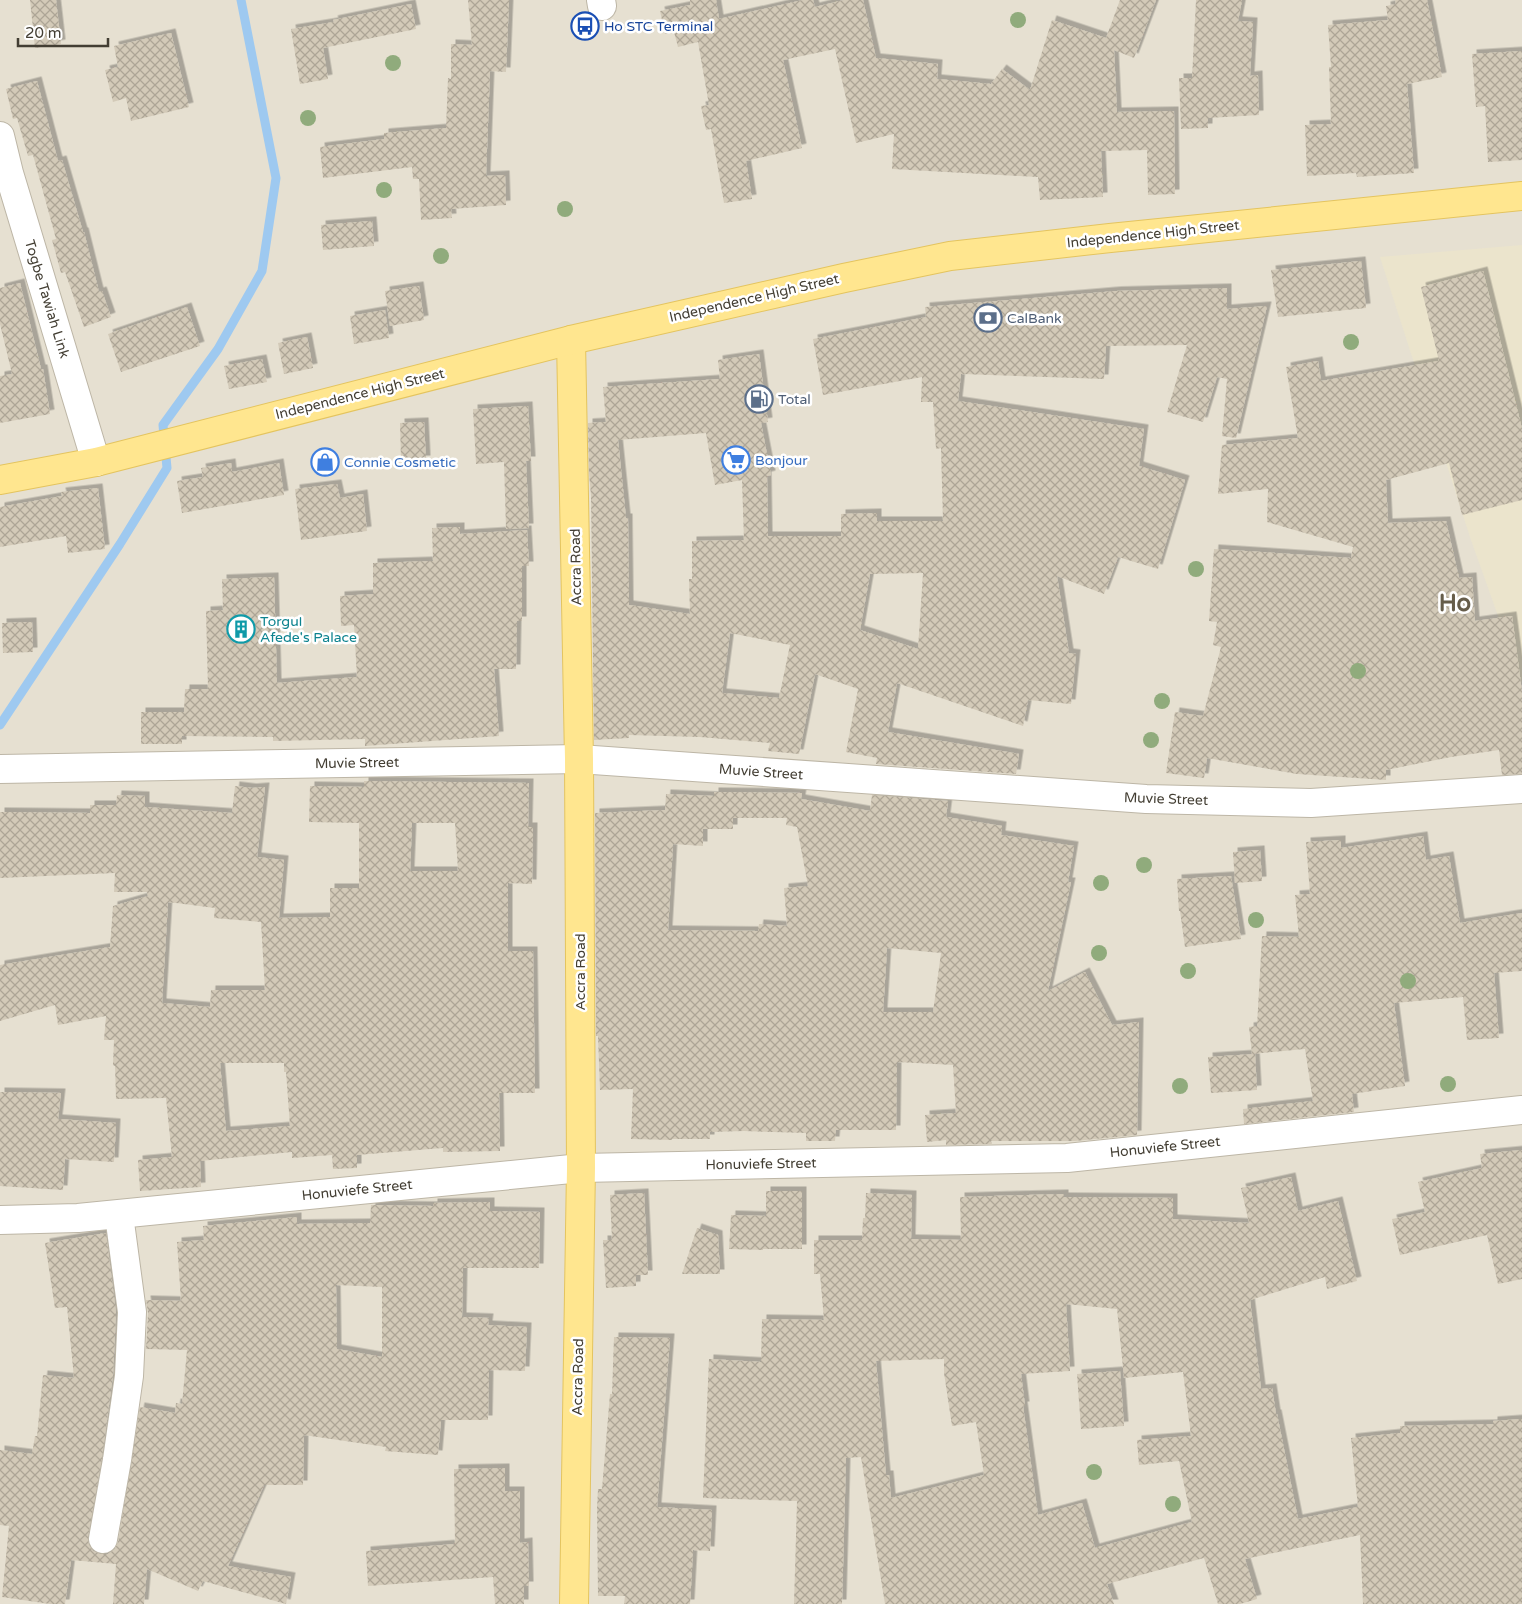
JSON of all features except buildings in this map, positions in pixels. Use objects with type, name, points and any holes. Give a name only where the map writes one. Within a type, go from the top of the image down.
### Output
[{"type":"main road","name":"Independence High Street","points":[[0,480],[96,462],[571,340],[950,256],[1522,196]]},
{"type":"main road","name":"Accra Road","points":[[571,340],[579,759],[581,1168],[574,1604]]},
{"type":"street","name":"Togbe Tawiah Link","points":[[0,136],[96,462]]},
{"type":"street","name":"Muvie Street","points":[[0,769],[579,759],[1146,800],[1311,803],[1522,789]]},
{"type":"street","name":"Honuviefe Street","points":[[0,1220],[78,1218],[581,1168],[1067,1158],[1522,1110]]},
{"type":"street","points":[[103,1540],[117,1460],[130,1358],[132,1312],[119,1214]]},
{"type":"shaded area","points":[[0,0],[1522,0],[1522,1604],[0,1604]]},
{"type":"shaded area","points":[[1522,245],[1522,683],[1471,540],[1380,257]]},
{"type":"waterway","points":[[0,725],[120,544],[167,468],[163,425],[218,349],[262,271],[276,178],[241,0]]},
{"type":"place","name":"Ho STC Terminal","points":[[585,26]]},
{"type":"place","name":"CalBank","points":[[988,318]]},
{"type":"place","name":"Total","points":[[759,399]]},
{"type":"place","name":"Bonjour","points":[[736,460]]},
{"type":"place","name":"Connie Cosmetic","points":[[325,462]]},
{"type":"place","name":"TorguI Afede's Palace","points":[[241,629]]},
{"type":"district","name":"Ho","points":[[1455,603]]}]
